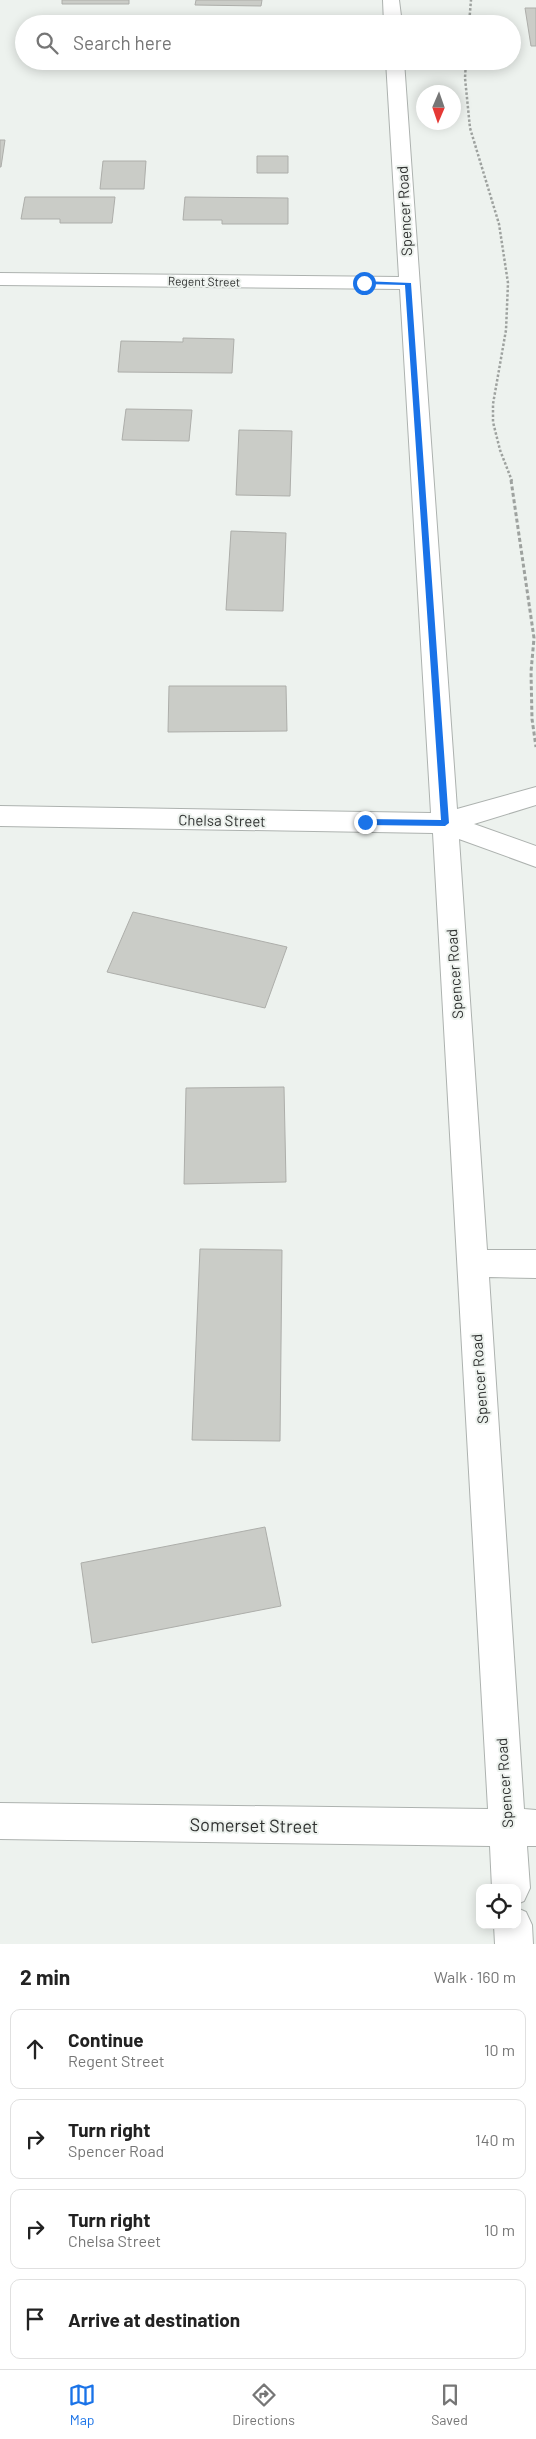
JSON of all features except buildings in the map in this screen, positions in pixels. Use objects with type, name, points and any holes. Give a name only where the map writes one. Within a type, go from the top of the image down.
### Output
[{"type":"street","points":[[391,0],[392,15]]},
{"type":"street","name":"Spencer Road","points":[[396,70],[472,1263],[522,1829],[512,1884]]},
{"type":"street","name":"Regent Street","points":[[0,279],[408,283]]},
{"type":"street","points":[[445,823],[530,796],[536,796]]},
{"type":"street","name":"Chelsa Street","points":[[0,816],[445,823]]},
{"type":"street","points":[[445,823],[536,857]]},
{"type":"street","points":[[472,1263],[536,1264]]},
{"type":"street","name":"Somerset Street","points":[[0,1820],[522,1829]]},
{"type":"street","points":[[513,1929],[514,1944]]},
{"type":"path","points":[[470,15],[471,0]]},
{"type":"path","points":[[465,70],[470,128],[499,224],[508,282],[506,330],[493,404],[493,422],[500,450],[512,482],[514,510],[523,555],[534,638],[531,672],[532,719],[536,747]]},
{"type":"route","points":[[364,283],[408,283],[445,823],[365,822]]}]
